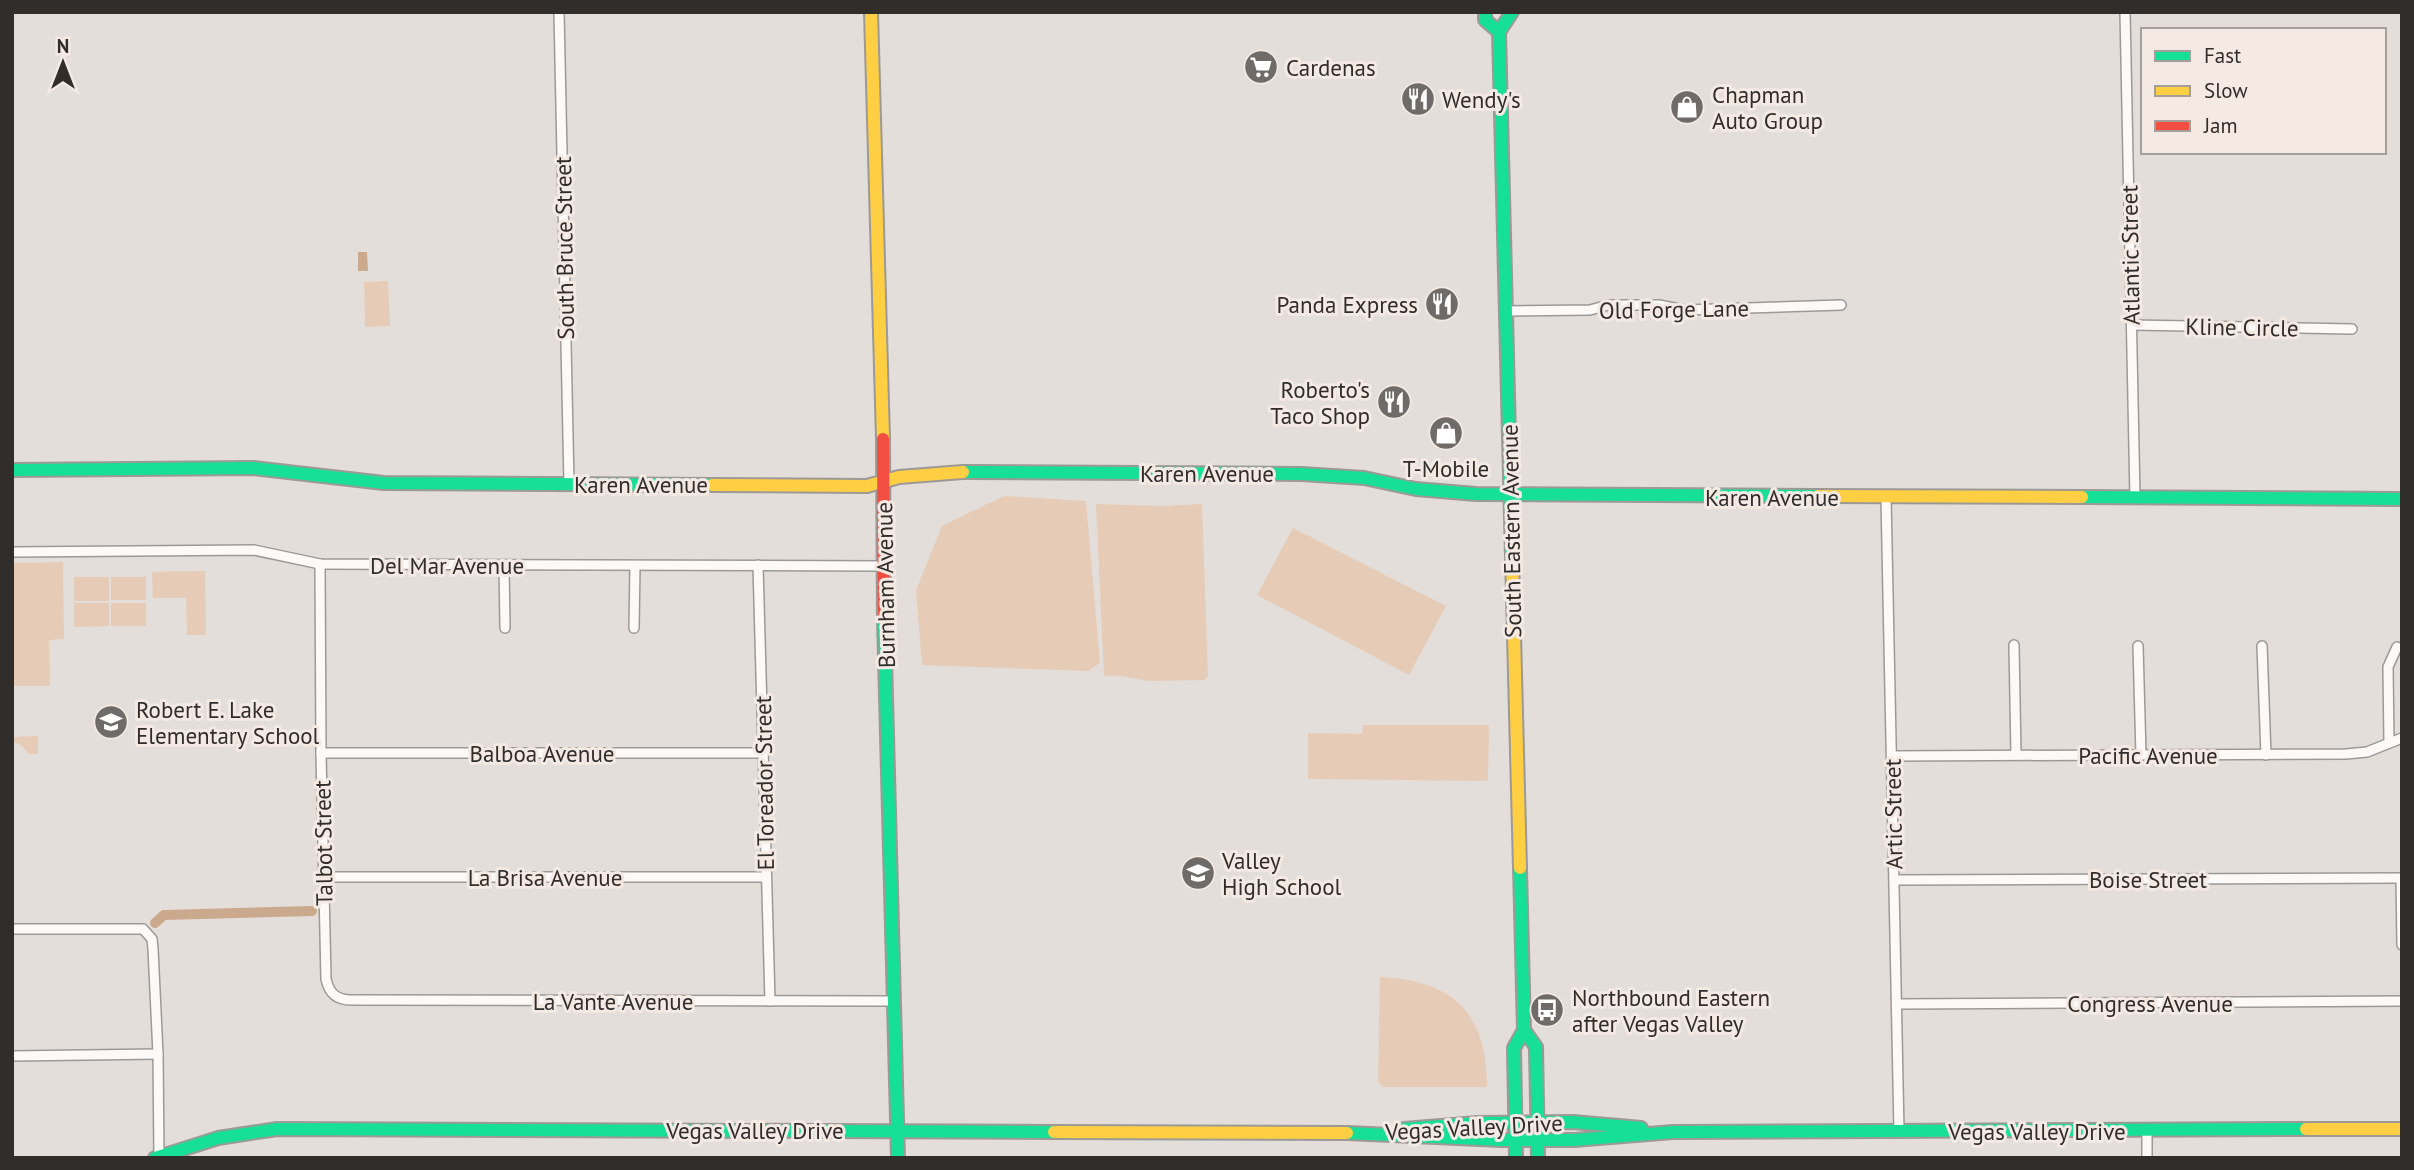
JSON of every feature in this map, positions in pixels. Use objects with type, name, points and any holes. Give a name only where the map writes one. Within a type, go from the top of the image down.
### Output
[{"type":"street","name":"South Bruce Street","points":[[559,12],[569,484]]},
{"type":"street","name":"Burnham Avenue","points":[[871,12],[898,1158]]},
{"type":"street","points":[[1485,12],[1485,20],[1499,32],[1512,12]]},
{"type":"street","name":"Atlantic Street","points":[[2125,12],[2135,498]]},
{"type":"street","name":"South Eastern Avenue","points":[[1499,32],[1524,1030],[1514,1048],[1516,1158]]},
{"type":"street","name":"Old Forge Lane","points":[[1506,311],[1590,310],[1608,305],[1659,305],[1684,310],[1841,305]]},
{"type":"street","name":"Kline Circle","points":[[2132,326],[2351,330]]},
{"type":"street","name":"Karen Avenue","points":[[12,470],[253,468],[384,482],[867,486],[900,477],[959,472],[1301,474],[1364,478],[1416,489],[1511,495],[2402,499]]},
{"type":"street","name":"Artic Street","points":[[1886,497],[1899,1131]]},
{"type":"street","name":"Del Mar Avenue","points":[[12,552],[254,550],[320,564],[883,566]]},
{"type":"street","name":"Talbot Street","points":[[320,564],[326,979],[333,995]]},
{"type":"street","points":[[504,565],[505,628]]},
{"type":"street","name":"El Toreador Street","points":[[758,565],[770,1001]]},
{"type":"street","points":[[634,628],[635,566]]},
{"type":"street","points":[[2014,645],[2016,755]]},
{"type":"street","points":[[2138,646],[2141,755]]},
{"type":"street","points":[[2263,646],[2266,755]]},
{"type":"street","points":[[2389,743],[2388,667],[2397,648]]},
{"type":"street","name":"Pacific Avenue","points":[[1892,756],[2346,754],[2367,751],[2402,738]]},
{"type":"street","name":"Balboa Avenue","points":[[321,753],[763,752]]},
{"type":"street","name":"La Brisa Avenue","points":[[324,877],[766,877]]},
{"type":"street","points":[[2401,878],[2402,944]]},
{"type":"street","name":"Boise Street","points":[[1895,880],[2401,878]]},
{"type":"street","points":[[12,929],[143,929],[149,934],[153,949],[158,1054],[158,1157]]},
{"type":"street","name":"La Vante Avenue","points":[[333,995],[351,1000],[894,1001]]},
{"type":"street","name":"Congress Avenue","points":[[1897,1004],[2402,1001]]},
{"type":"street","name":"South Eastern Avenue","points":[[1524,1030],[1536,1046],[1538,1158]]},
{"type":"street","points":[[12,1056],[158,1054]]},
{"type":"street","name":"Vegas Valley Drive","points":[[1359,1133],[1515,1122],[1573,1122],[1673,1132]]},
{"type":"street","name":"Vegas Valley Drive","points":[[158,1157],[218,1138],[277,1129],[1359,1133],[1478,1140],[1574,1140],[1673,1132],[2402,1129]]},
{"type":"street","points":[[2147,1130],[2147,1158]]},
{"type":"shaded area","points":[[358,252],[367,252],[368,271],[358,271]]},
{"type":"shaded area","points":[[388,281],[390,326],[365,327],[364,282]]},
{"type":"shaded area","points":[[1004,496],[1086,501],[1100,663],[1088,671],[922,665],[916,590],[942,526]]},
{"type":"shaded area","points":[[1096,504],[1202,504],[1208,676],[1205,680],[1147,681],[1104,676]]},
{"type":"shaded area","points":[[1293,528],[1446,606],[1409,675],[1257,595]]},
{"type":"shaded area","points":[[63,562],[64,639],[49,640],[50,686],[12,686],[12,563]]},
{"type":"shaded area","points":[[205,571],[206,635],[187,635],[186,598],[153,598],[152,572]]},
{"type":"shaded area","points":[[74,577],[109,577],[109,601],[74,601]]},
{"type":"shaded area","points":[[111,577],[146,577],[146,600],[111,600]]},
{"type":"shaded area","points":[[74,603],[109,603],[109,626],[74,627]]},
{"type":"shaded area","points":[[111,603],[146,603],[146,626],[111,626]]},
{"type":"shaded area","points":[[1363,725],[1489,725],[1488,781],[1308,779],[1308,733],[1362,734]]},
{"type":"shaded area","points":[[38,736],[38,754],[29,754],[21,745],[12,741],[12,737]]},
{"type":"shaded area","points":[[1380,977],[1428,985],[1461,1006],[1473,1021],[1481,1039],[1487,1087],[1383,1087],[1378,1082]]},
{"type":"waterway","points":[[155,923],[164,915],[312,911]]},
{"type":"traffic: fast","points":[[1485,12],[1485,20],[1499,32]]},
{"type":"traffic: fast","points":[[1512,12],[1499,32],[1512,557]]},
{"type":"traffic: fast","points":[[12,470],[253,468],[384,483],[712,485]]},
{"type":"traffic: fast","points":[[963,472],[1302,474],[1364,478],[1416,489],[1476,494],[1818,496]]},
{"type":"traffic: fast","points":[[2082,497],[2402,499]]},
{"type":"traffic: fast","points":[[884,619],[898,1158]]},
{"type":"traffic: fast","points":[[1516,1158],[1514,1048],[1524,1030],[1520,868]]},
{"type":"traffic: fast","points":[[1524,1030],[1536,1047],[1538,1158]]},
{"type":"traffic: fast","points":[[1404,1129],[1478,1123],[1573,1122],[1641,1128]]},
{"type":"traffic: fast","points":[[155,1158],[218,1138],[277,1129],[1054,1132]]},
{"type":"traffic: fast","points":[[1347,1133],[1502,1140],[1574,1140],[1673,1132],[2306,1129]]},
{"type":"traffic: slow","points":[[871,12],[883,439]]},
{"type":"traffic: slow","points":[[712,485],[867,486],[899,477],[963,472]]},
{"type":"traffic: slow","points":[[1818,496],[2082,497]]},
{"type":"traffic: slow","points":[[1512,557],[1520,868]]},
{"type":"traffic: slow","points":[[2306,1129],[2402,1129]]},
{"type":"traffic: slow","points":[[1054,1132],[1347,1133]]},
{"type":"traffic: jam","points":[[883,439],[884,619]]},
{"type":"place","name":"Cardenas","points":[[1261,67]]},
{"type":"place","name":"Wendy's","points":[[1418,99]]},
{"type":"place","name":"Chapman Auto Group","points":[[1687,107]]},
{"type":"place","name":"Panda Express","points":[[1442,304]]},
{"type":"place","name":"Roberto's Taco Shop","points":[[1394,402]]},
{"type":"place","name":"T-Mobile","points":[[1446,433]]},
{"type":"place","name":"Robert E. Lake Elementary School","points":[[111,722]]},
{"type":"place","name":"Valley High School","points":[[1198,873]]},
{"type":"place","name":"Northbound Eastern after Vegas Valley","points":[[1547,1010]]}]
